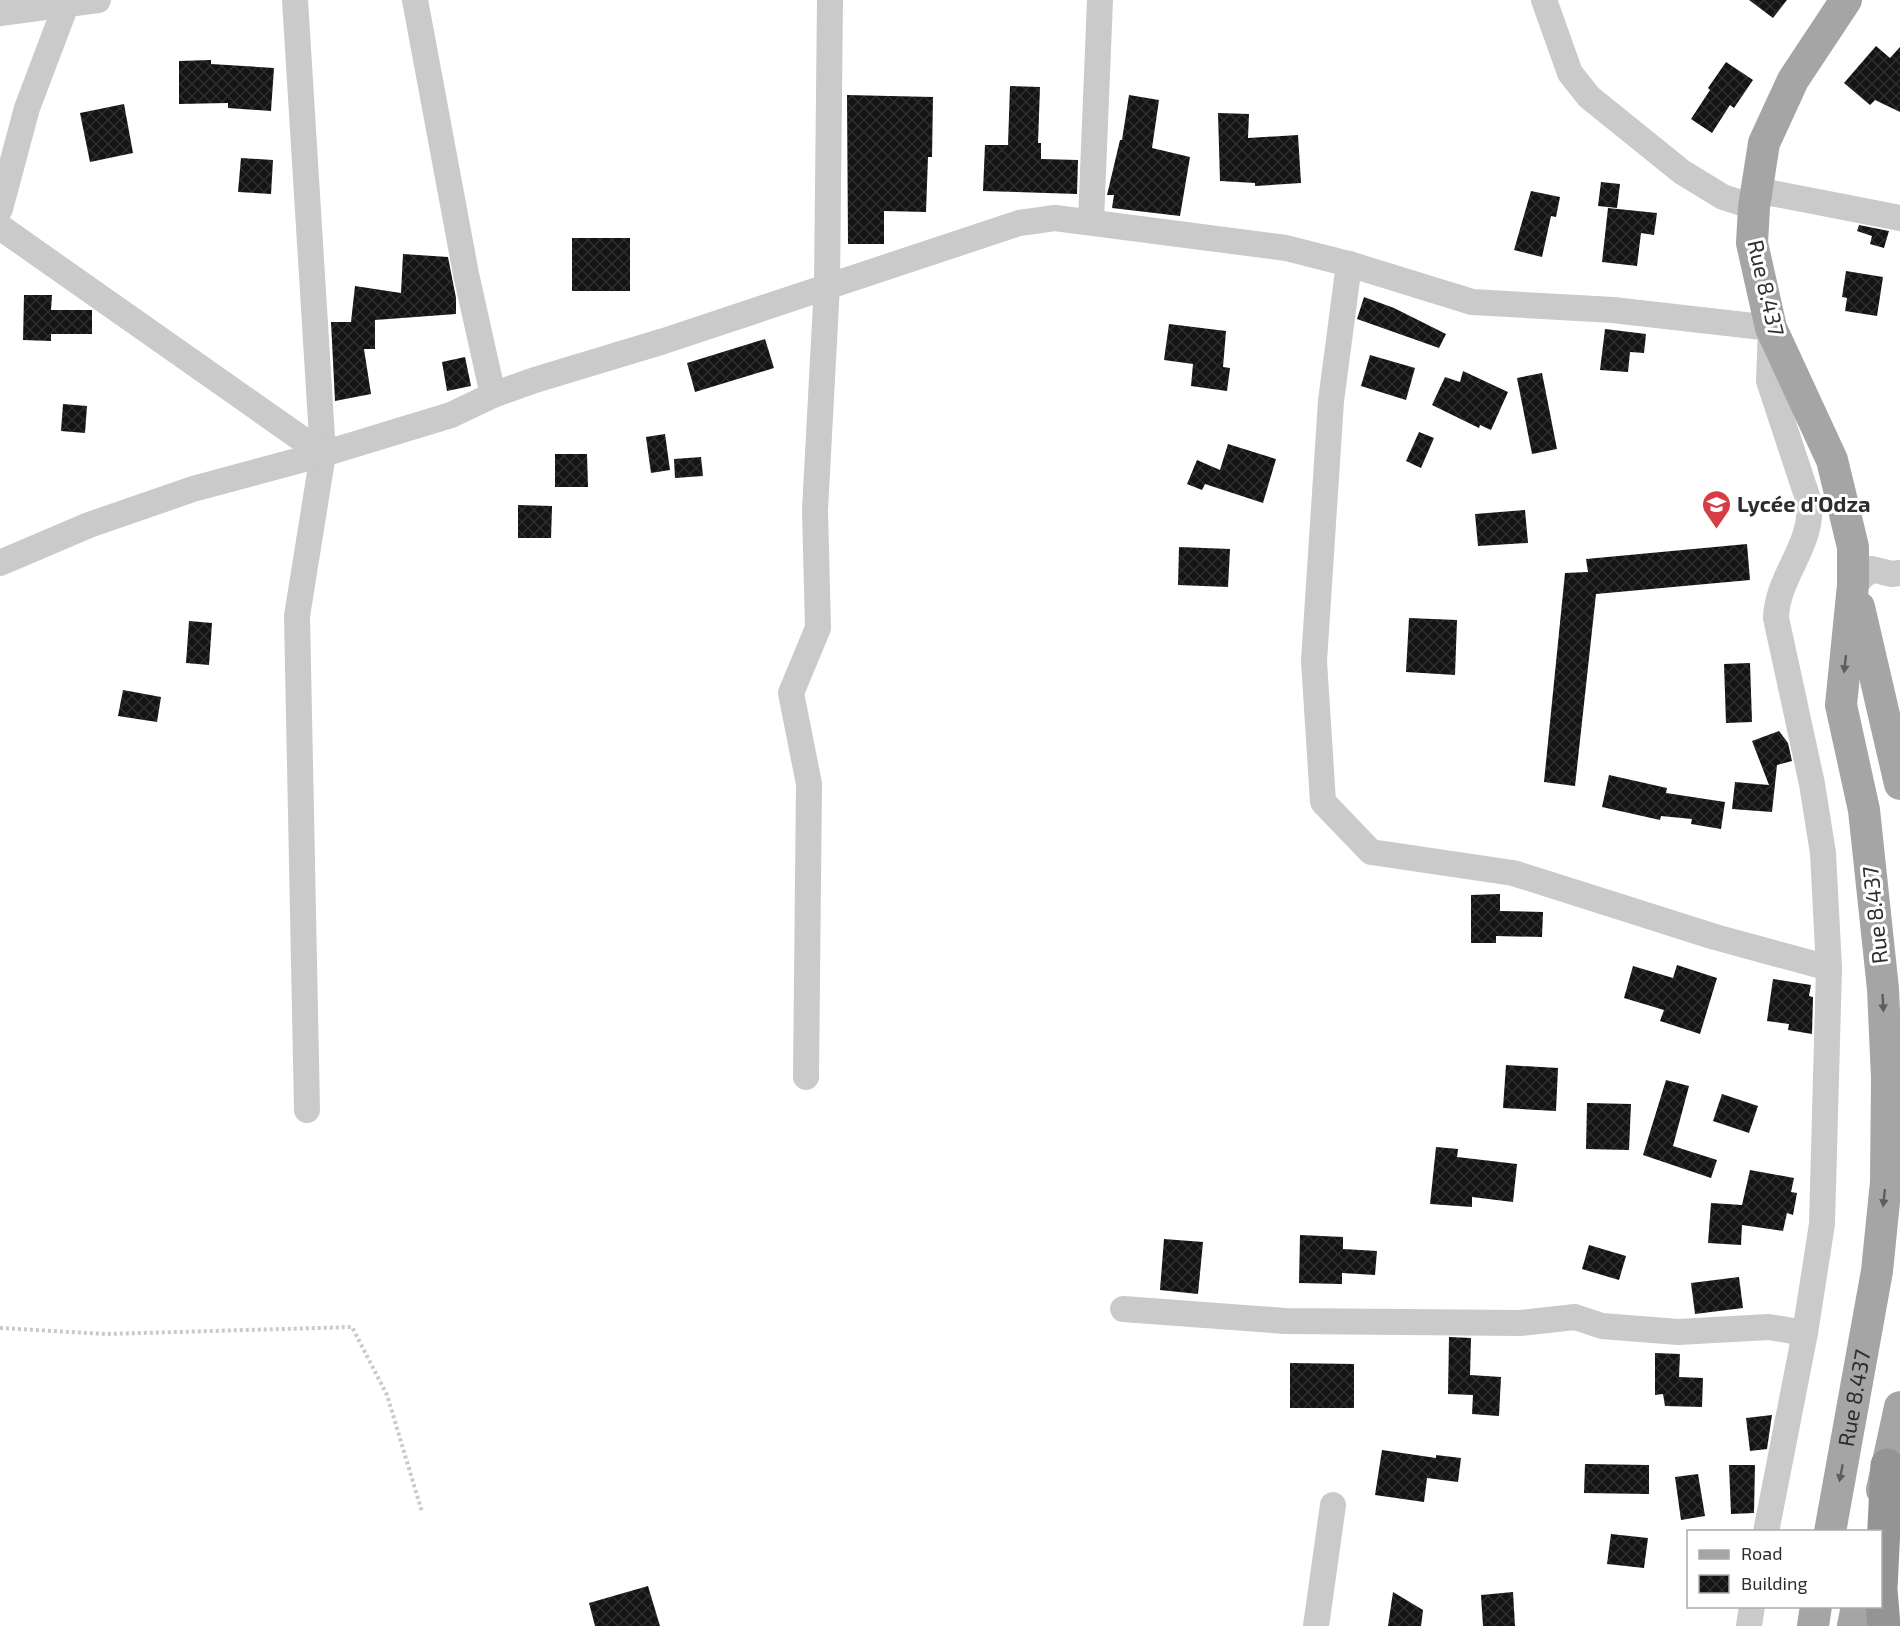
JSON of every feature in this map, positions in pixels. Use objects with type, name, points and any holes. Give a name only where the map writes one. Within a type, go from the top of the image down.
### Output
[{"type":"highway","points":[[1882,1568],[1887,1465]]},
{"type":"main road","name":"Rue 8.437","points":[[1830,1530],[1877,1271],[1886,1182],[1887,1078],[1883,989],[1864,810],[1841,705],[1853,585],[1853,547],[1832,460],[1771,328],[1752,243],[1755,198],[1764,143],[1793,80],[1842,2]]},
{"type":"main road","name":"Rue 8.437","points":[[1853,585],[1900,784]]},
{"type":"main road","name":"Rue 8.437","points":[[1873,1530],[1900,1407]]},
{"type":"main road","points":[[1813,1626],[1816,1608]]},
{"type":"street","points":[[0,13],[68,2],[98,0]]},
{"type":"street","points":[[295,0],[323,454],[297,616],[307,1110]]},
{"type":"street","points":[[415,0],[466,274],[493,395]]},
{"type":"street","points":[[806,1077],[810,784],[791,693],[818,628],[815,510],[827,285],[830,0]]},
{"type":"street","points":[[1091,221],[1100,0]]},
{"type":"street","points":[[1544,0],[1570,73],[1589,97],[1682,172],[1723,197],[1755,198],[1900,218]]},
{"type":"street","points":[[0,209],[27,108],[68,2]]},
{"type":"street","points":[[0,563],[89,525],[193,489],[323,454],[451,415],[493,395],[664,341],[827,285],[1019,223],[1055,218],[1286,248],[1348,264],[1472,302],[1614,310],[1771,328],[1769,381],[1809,502],[1811,516],[1808,531],[1781,590],[1776,618],[1812,784],[1823,853],[1829,968],[1822,1224],[1805,1333],[1766,1530]]},
{"type":"street","points":[[0,227],[323,454]]},
{"type":"street","points":[[1348,264],[1330,401],[1314,661],[1323,802],[1371,852],[1513,873],[1715,937],[1829,968]]},
{"type":"street","points":[[1853,585],[1871,569],[1892,574],[1900,573]]},
{"type":"street","points":[[1123,1309],[1285,1321],[1520,1323],[1575,1317],[1602,1326],[1678,1332],[1769,1327],[1805,1333]]},
{"type":"street","points":[[1316,1626],[1333,1505]]},
{"type":"street","points":[[1749,1626],[1752,1608]]},
{"type":"path","points":[[0,1328],[106,1334],[352,1328],[387,1395],[422,1512]]},
{"type":"building","points":[[1749,0],[1787,0],[1773,18]]},
{"type":"building","points":[[1876,46],[1890,58],[1900,47],[1900,112],[1875,100],[1870,105],[1844,83]]},
{"type":"building","points":[[211,60],[211,64],[274,68],[271,111],[228,108],[228,103],[179,104],[179,61]]},
{"type":"building","points":[[1726,62],[1753,80],[1734,108],[1730,105],[1712,133],[1691,119]]},
{"type":"building","points":[[1010,86],[1040,87],[1038,143],[1041,143],[1041,159],[1078,160],[1077,194],[983,191],[985,145],[1008,145]]},
{"type":"building","points":[[847,95],[933,97],[932,157],[928,157],[926,212],[884,211],[884,244],[848,244]]},
{"type":"building","points":[[1129,95],[1159,100],[1152,148],[1190,157],[1180,216],[1112,208],[1114,195],[1107,195],[1120,140],[1122,140]]},
{"type":"building","points":[[124,104],[133,153],[90,162],[80,113]]},
{"type":"building","points":[[1218,113],[1249,114],[1248,138],[1298,135],[1301,183],[1255,186],[1255,183],[1220,181]]},
{"type":"building","points":[[241,158],[273,160],[271,194],[238,192]]},
{"type":"building","points":[[1601,182],[1620,184],[1617,208],[1598,206]]},
{"type":"building","points":[[1531,191],[1560,197],[1556,217],[1551,216],[1542,257],[1514,250]]},
{"type":"building","points":[[1608,208],[1657,213],[1654,235],[1641,233],[1637,266],[1602,262]]},
{"type":"building","points":[[1859,225],[1889,231],[1884,248],[1870,244],[1872,236],[1857,231]]},
{"type":"building","points":[[572,238],[630,238],[630,291],[572,291]]},
{"type":"building","points":[[403,254],[448,257],[456,298],[456,314],[375,320],[375,349],[364,349],[371,394],[335,401],[331,322],[351,322],[355,286],[401,293]]},
{"type":"building","points":[[1846,271],[1883,277],[1877,316],[1845,311],[1847,298],[1842,297]]},
{"type":"building","points":[[24,295],[52,295],[51,310],[92,310],[92,334],[51,334],[51,341],[23,340]]},
{"type":"building","points":[[1364,297],[1394,308],[1446,334],[1439,348],[1357,319]]},
{"type":"building","points":[[1169,324],[1226,331],[1223,367],[1230,368],[1227,391],[1191,386],[1193,364],[1164,360]]},
{"type":"building","points":[[1605,329],[1646,334],[1644,353],[1630,352],[1628,372],[1600,370]]},
{"type":"building","points":[[765,339],[774,368],[695,392],[687,363]]},
{"type":"building","points":[[1370,355],[1415,368],[1406,400],[1361,386]]},
{"type":"building","points":[[465,357],[471,386],[447,391],[442,362]]},
{"type":"building","points":[[1463,371],[1508,392],[1491,430],[1480,425],[1479,428],[1432,405],[1445,377],[1460,382]]},
{"type":"building","points":[[1542,373],[1557,449],[1532,454],[1517,378]]},
{"type":"building","points":[[63,404],[87,406],[85,433],[61,431]]},
{"type":"building","points":[[1419,432],[1434,438],[1421,468],[1406,461]]},
{"type":"building","points":[[665,434],[670,470],[651,473],[646,437]]},
{"type":"building","points":[[1228,444],[1276,459],[1263,503],[1205,484],[1202,490],[1187,484],[1197,460],[1220,470]]},
{"type":"building","points":[[555,454],[587,454],[588,487],[555,487]]},
{"type":"building","points":[[701,457],[703,476],[675,478],[674,459]]},
{"type":"building","points":[[518,505],[552,506],[551,538],[518,538]]},
{"type":"building","points":[[1525,510],[1528,543],[1478,546],[1475,514]]},
{"type":"building","points":[[1747,544],[1750,580],[1596,594],[1575,786],[1544,782],[1565,573],[1588,572],[1586,559]]},
{"type":"building","points":[[1179,547],[1230,549],[1228,587],[1178,585]]},
{"type":"building","points":[[1409,618],[1457,620],[1455,675],[1406,672]]},
{"type":"building","points":[[189,621],[212,623],[209,665],[186,663]]},
{"type":"building","points":[[1750,663],[1752,722],[1726,723],[1724,664]]},
{"type":"building","points":[[123,690],[161,697],[157,722],[118,716]]},
{"type":"building","points":[[1779,731],[1788,743],[1792,761],[1777,765],[1772,812],[1732,809],[1735,782],[1769,785],[1752,741]]},
{"type":"building","points":[[1609,775],[1667,788],[1666,793],[1725,802],[1721,829],[1691,824],[1692,819],[1661,816],[1660,820],[1602,807]]},
{"type":"building","points":[[1500,894],[1500,911],[1543,912],[1542,937],[1496,936],[1496,943],[1471,943],[1471,895]]},
{"type":"building","points":[[1677,965],[1717,978],[1700,1034],[1660,1021],[1664,1010],[1624,998],[1633,966],[1673,978]]},
{"type":"building","points":[[1773,979],[1811,985],[1809,996],[1813,997],[1812,1034],[1788,1030],[1789,1024],[1767,1021]]},
{"type":"building","points":[[1506,1065],[1558,1068],[1556,1111],[1503,1108]]},
{"type":"building","points":[[1666,1080],[1689,1086],[1673,1146],[1717,1160],[1711,1178],[1643,1155]]},
{"type":"building","points":[[1722,1094],[1758,1106],[1749,1133],[1713,1121]]},
{"type":"building","points":[[1587,1103],[1631,1104],[1629,1150],[1586,1149]]},
{"type":"building","points":[[1436,1147],[1458,1149],[1457,1157],[1517,1164],[1513,1202],[1472,1197],[1472,1207],[1430,1204]]},
{"type":"building","points":[[1750,1170],[1794,1178],[1791,1192],[1797,1193],[1793,1215],[1787,1213],[1783,1231],[1742,1225],[1741,1245],[1708,1243],[1711,1203],[1742,1205]]},
{"type":"building","points":[[1300,1235],[1343,1237],[1343,1249],[1377,1251],[1375,1275],[1342,1273],[1342,1284],[1299,1283]]},
{"type":"building","points":[[1164,1239],[1203,1242],[1198,1294],[1160,1290]]},
{"type":"building","points":[[1589,1245],[1626,1256],[1619,1280],[1582,1269]]},
{"type":"building","points":[[1739,1277],[1743,1308],[1695,1314],[1691,1283]]},
{"type":"building","points":[[1449,1337],[1471,1338],[1470,1375],[1501,1377],[1499,1416],[1472,1414],[1473,1395],[1448,1394]]},
{"type":"building","points":[[1655,1353],[1680,1354],[1679,1377],[1703,1378],[1702,1407],[1665,1406],[1663,1394],[1655,1395]]},
{"type":"building","points":[[1290,1363],[1354,1364],[1354,1408],[1290,1408]]},
{"type":"building","points":[[1772,1415],[1767,1449],[1750,1451],[1746,1418]]},
{"type":"building","points":[[1382,1450],[1436,1458],[1436,1455],[1461,1458],[1458,1482],[1427,1478],[1424,1502],[1375,1495]]},
{"type":"building","points":[[1585,1464],[1649,1465],[1649,1494],[1584,1493]]},
{"type":"building","points":[[1729,1465],[1755,1465],[1754,1513],[1731,1514]]},
{"type":"building","points":[[1698,1474],[1705,1516],[1681,1520],[1675,1477]]},
{"type":"building","points":[[1611,1534],[1648,1538],[1644,1568],[1607,1564]]},
{"type":"building","points":[[648,1586],[660,1626],[595,1626],[589,1603]]},
{"type":"building","points":[[1393,1592],[1423,1610],[1421,1626],[1388,1626]]},
{"type":"building","points":[[1513,1592],[1515,1626],[1483,1626],[1481,1595]]},
{"type":"place","name":"Lycée d'Odza","points":[[1716,530]]}]
